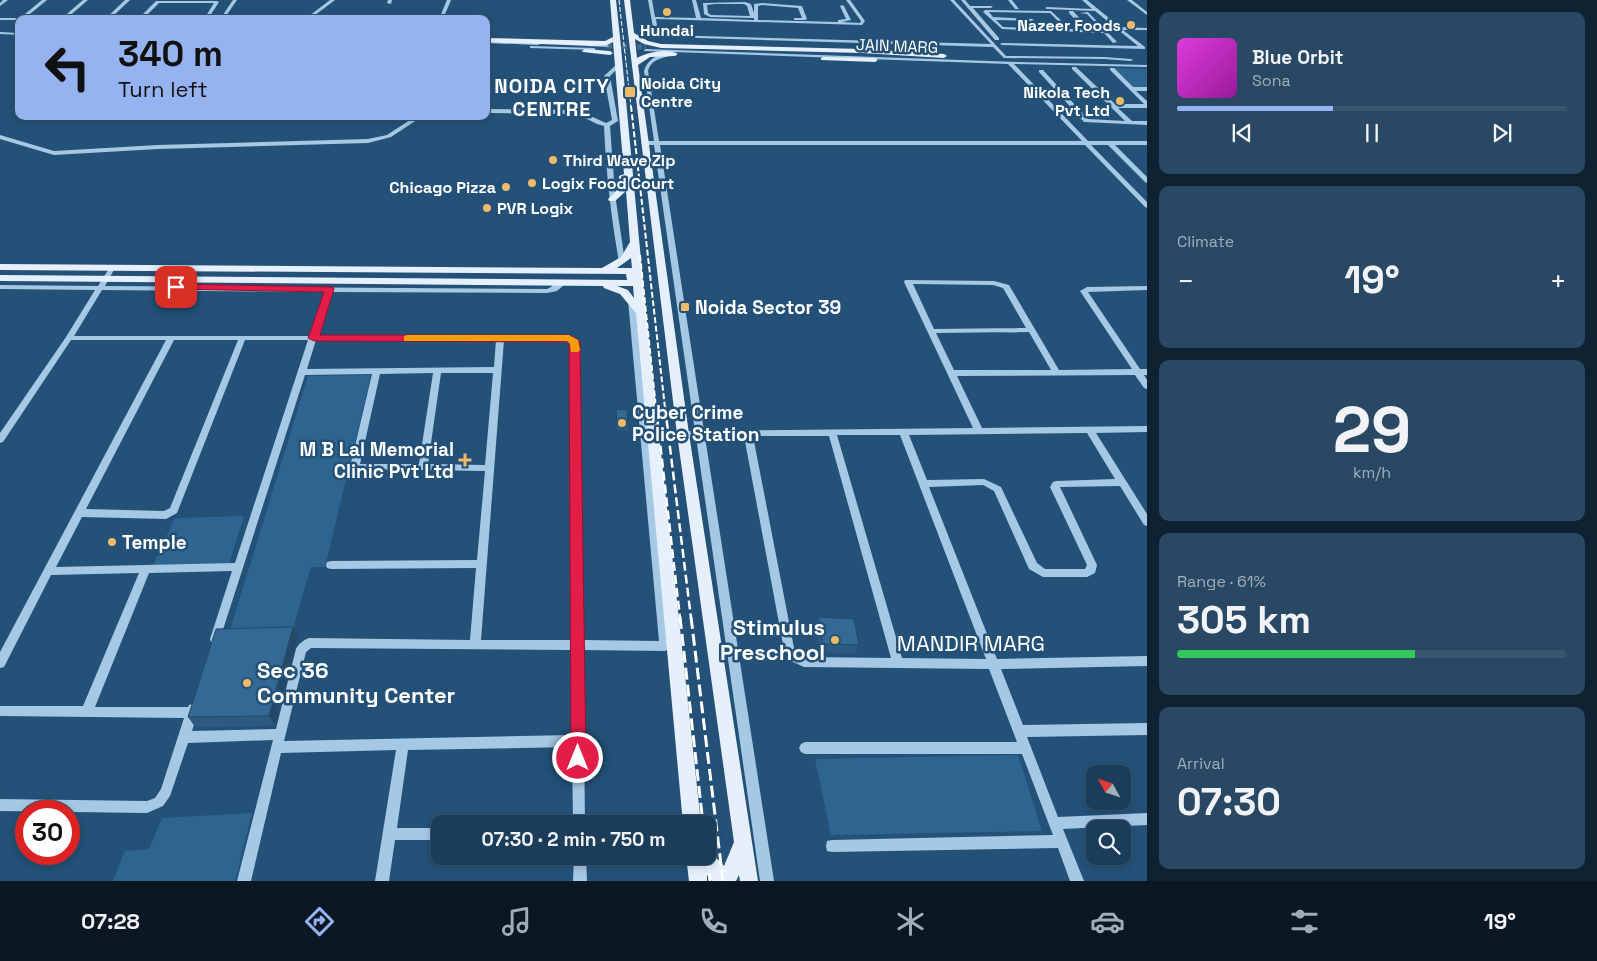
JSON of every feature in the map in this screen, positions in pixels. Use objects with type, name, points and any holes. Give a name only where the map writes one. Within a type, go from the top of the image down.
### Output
[{"type":"main road","points":[[613,0],[610,45],[618,63],[691,815]]},
{"type":"main road","points":[[627,0],[683,434],[749,881]]},
{"type":"main road","points":[[630,34],[646,49],[676,54],[905,61],[941,58]]},
{"type":"main road","points":[[490,44],[610,45]]},
{"type":"main road","points":[[490,44],[610,45]]},
{"type":"main road","points":[[610,45],[618,63]]},
{"type":"main road","points":[[634,65],[646,49],[661,46],[941,58]]},
{"type":"main road","points":[[612,199],[623,189],[623,169],[628,161]]},
{"type":"main road","points":[[0,278],[103,283],[562,282],[595,277],[617,266],[627,258],[634,242]]},
{"type":"main road","points":[[0,267],[595,277],[624,292],[641,313]]},
{"type":"main road","points":[[710,865],[724,878],[729,876],[744,840]]},
{"type":"main road","points":[[696,865],[698,881]]},
{"type":"street","points":[[0,4],[6,0]]},
{"type":"street","points":[[26,15],[45,0]]},
{"type":"street","points":[[68,15],[86,0]]},
{"type":"street","points":[[111,15],[128,0]]},
{"type":"street","points":[[225,15],[235,0]]},
{"type":"street","points":[[312,15],[332,0]]},
{"type":"street","points":[[442,15],[448,0]]},
{"type":"street","points":[[650,0],[656,33],[665,36],[1145,50]]},
{"type":"street","points":[[694,0],[699,19]]},
{"type":"street","points":[[738,0],[770,0]]},
{"type":"street","points":[[654,18],[862,24],[863,21],[848,0]]},
{"type":"street","points":[[952,0],[999,45],[1004,57]]},
{"type":"street","points":[[963,0],[1011,60],[1090,143],[1147,199]]},
{"type":"street","points":[[1010,0],[1017,8]]},
{"type":"street","points":[[1084,0],[1145,50]]},
{"type":"street","points":[[1129,0],[1147,14]]},
{"type":"street","points":[[144,15],[156,2],[160,1],[217,2],[208,15]]},
{"type":"street","points":[[716,1],[745,3],[749,5],[753,17],[710,16],[706,14],[705,4],[716,1]]},
{"type":"street","points":[[756,20],[756,5],[762,4],[800,7],[805,19]]},
{"type":"street","points":[[756,20],[849,20],[842,6]]},
{"type":"street","points":[[969,7],[1096,10]]},
{"type":"street","points":[[1105,32],[1002,28],[986,10],[1088,13],[1115,42]]},
{"type":"street","points":[[210,12],[227,12]]},
{"type":"street","points":[[1051,12],[1068,29]]},
{"type":"street","points":[[1070,12],[1086,28]]},
{"type":"street","points":[[0,19],[15,20]]},
{"type":"street","points":[[980,19],[1032,20]]},
{"type":"street","points":[[0,28],[15,28]]},
{"type":"street","points":[[1119,28],[1147,29]]},
{"type":"street","points":[[0,33],[15,34]]},
{"type":"street","points":[[676,54],[655,58],[646,68],[767,881]]},
{"type":"street","name":"JAIN MARG","points":[[941,58],[1004,57],[1018,63],[1147,66]]},
{"type":"street","name":"JAIN MARG","points":[[941,58],[1011,60],[1104,58],[1144,61]]},
{"type":"street","points":[[1144,61],[1147,58]]},
{"type":"street","points":[[1106,65],[1098,62],[1126,60]]},
{"type":"street","points":[[490,111],[576,112],[588,115],[598,124],[607,125],[615,121],[607,76],[618,63]]},
{"type":"street","points":[[1018,63],[1147,206]]},
{"type":"street","points":[[1024,63],[1036,66],[1147,70]]},
{"type":"street","points":[[1074,68],[1131,123]]},
{"type":"street","points":[[1112,69],[1147,105]]},
{"type":"street","points":[[1041,71],[1086,121],[1147,123]]},
{"type":"street","points":[[1132,89],[1147,89]]},
{"type":"street","points":[[1113,106],[1147,105]]},
{"type":"street","points":[[0,137],[54,153],[158,146],[368,141],[389,136],[414,120]]},
{"type":"street","points":[[607,125],[612,199],[622,262]]},
{"type":"street","points":[[644,143],[1147,142]]},
{"type":"street","points":[[1110,143],[1147,181]]},
{"type":"street","points":[[0,440],[69,338],[112,268]]},
{"type":"street","points":[[0,286],[103,283],[330,289],[547,291],[554,289],[562,282]]},
{"type":"street","points":[[979,431],[908,282],[1000,284],[1006,287],[1056,372]]},
{"type":"street","points":[[1147,297],[1143,288],[1087,289],[1084,291],[1147,386]]},
{"type":"street","points":[[212,649],[330,289]]},
{"type":"street","points":[[244,881],[301,649],[304,645],[309,643],[665,646],[632,300]]},
{"type":"street","points":[[931,331],[1030,330]]},
{"type":"street","points":[[69,338],[569,338],[575,342],[579,815]]},
{"type":"street","points":[[0,664],[170,338]]},
{"type":"street","points":[[79,514],[166,515],[174,510],[243,338]]},
{"type":"street","points":[[474,644],[500,339]]},
{"type":"street","points":[[302,372],[498,370]]},
{"type":"street","points":[[377,371],[355,467],[489,468]]},
{"type":"street","points":[[422,467],[436,371]]},
{"type":"street","points":[[951,372],[1147,372]]},
{"type":"street","points":[[683,434],[1147,429]]},
{"type":"street","points":[[1090,430],[1147,522]]},
{"type":"street","points":[[903,431],[1078,881]]},
{"type":"street","points":[[832,432],[898,663]]},
{"type":"street","name":"MANDIR MARG","points":[[748,433],[789,650],[795,658],[804,662],[994,664],[1147,661]]},
{"type":"street","points":[[924,484],[984,482],[992,485],[998,489],[1033,566],[1037,570],[1043,573],[1087,573],[1092,570],[1092,565],[1055,487],[1056,484],[1122,482]]},
{"type":"street","points":[[330,565],[481,564]]},
{"type":"street","points":[[48,571],[238,567]]},
{"type":"street","points":[[87,711],[146,569]]},
{"type":"street","points":[[0,805],[147,807],[158,802],[166,792],[197,695]]},
{"type":"street","points":[[0,711],[192,713]]},
{"type":"street","points":[[1019,731],[1147,729]]},
{"type":"street","points":[[184,737],[280,734]]},
{"type":"street","points":[[277,747],[578,741]]},
{"type":"street","points":[[382,881],[403,744]]},
{"type":"street","points":[[805,748],[1026,748]]},
{"type":"street","points":[[1055,823],[1147,819]]},
{"type":"street","points":[[389,834],[431,834]]},
{"type":"street","points":[[832,846],[1062,840]]},
{"type":"street","points":[[580,865],[580,881]]},
{"type":"shaded area","points":[[1112,68],[1147,69],[1147,89],[1134,89]]},
{"type":"shaded area","points":[[371,375],[325,567],[311,567],[292,632],[229,633],[308,376]]},
{"type":"shaded area","points":[[244,516],[228,567],[153,565],[175,518]]},
{"type":"shaded area","points":[[1018,755],[1042,831],[831,835],[815,759]]},
{"type":"shaded area","points":[[252,813],[235,881],[113,881],[125,851],[149,849],[162,818]]},
{"type":"building","points":[[627,409],[628,424],[617,424],[616,410]]},
{"type":"building","points":[[818,617],[854,619],[859,645],[823,644]]},
{"type":"building","name":"Sec 36 Community Center","points":[[293,627],[269,716],[188,717],[216,629]]},
{"type":"tunnel","points":[[607,46],[646,47]]},
{"type":"railway","points":[[619,0],[631,107]]},
{"type":"railway","points":[[631,106],[665,408]]},
{"type":"railway","points":[[640,255],[656,408]]},
{"type":"railway","points":[[656,407],[680,618]]},
{"type":"railway","points":[[665,407],[691,618]]},
{"type":"railway","points":[[680,617],[702,815]]},
{"type":"railway","points":[[691,617],[723,881]]},
{"type":"railway","points":[[708,865],[710,881]]},
{"type":"slow traffic","points":[[407,338],[569,338],[575,342],[575,350]]},
{"type":"place","name":"Hundai","points":[[667,12]]},
{"type":"place","name":"Nazeer Foods","points":[[1131,25]]},
{"type":"place","name":"Noida City Centre","points":[[630,92]]},
{"type":"place","name":"Nikola Tech Pvt Ltd","points":[[1120,101]]},
{"type":"place","name":"Third Wave Zip","points":[[553,160]]},
{"type":"place","name":"Logix Food Court","points":[[532,183]]},
{"type":"place","name":"Chicago Pizza","points":[[506,187]]},
{"type":"place","name":"PVR Logix","points":[[487,208]]},
{"type":"place","name":"Noida Sector 39","points":[[685,307]]},
{"type":"place","name":"Cyber Crime Police Station","points":[[622,423]]},
{"type":"place","name":"M B Lal Memorial Clinic Pvt Ltd","points":[[465,460]]},
{"type":"place","name":"Temple","points":[[112,542]]},
{"type":"place","name":"Stimulus Preschool","points":[[835,640]]},
{"type":"place","name":"Sec 36 Community Center","points":[[247,683]]},
{"type":"district","name":"NOIDA CITY CENTRE","points":[[552,98]]},
{"type":"route","points":[[176,287],[330,289],[314,338],[569,338],[575,342],[578,758]]}]
